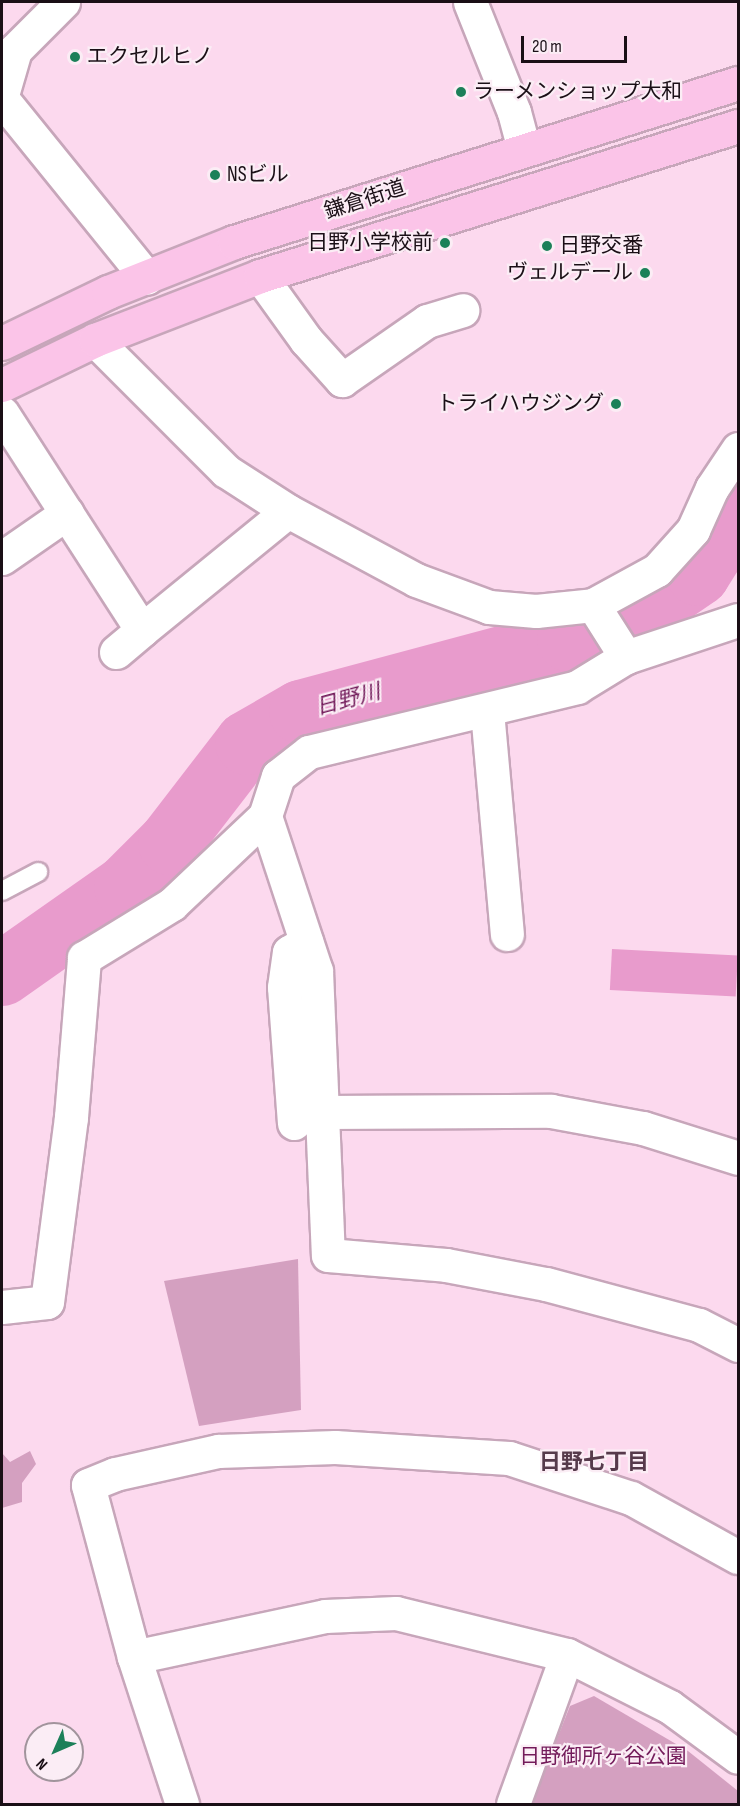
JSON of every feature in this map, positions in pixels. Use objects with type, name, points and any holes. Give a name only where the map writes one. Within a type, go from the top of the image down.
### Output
[{"type":"main road","name":"鎌倉街道","points":[[2,343],[234,242],[738,83]]},
{"type":"main road","name":"鎌倉街道","points":[[2,385],[95,340],[260,276],[738,126]]},
{"type":"street","points":[[2,95],[15,50],[63,2]]},
{"type":"street","points":[[470,2],[514,112],[524,149]]},
{"type":"street","points":[[2,99],[147,278]]},
{"type":"street","points":[[260,276],[306,340],[342,380],[427,321],[462,310]]},
{"type":"street","points":[[95,340],[226,471],[288,511],[416,580],[489,607],[536,611],[593,605],[657,570],[693,530],[712,488],[738,449]]},
{"type":"street","points":[[2,413],[142,630]]},
{"type":"street","points":[[116,652],[288,511]]},
{"type":"street","points":[[2,558],[67,513]]},
{"type":"street","points":[[593,605],[626,657]]},
{"type":"street","points":[[2,1307],[47,1302],[71,1117],[84,958],[172,904],[265,816],[278,776],[309,752],[487,711],[577,687],[626,657],[738,620]]},
{"type":"street","points":[[487,711],[507,934]]},
{"type":"street","points":[[265,816],[316,971],[324,1112],[328,1255],[446,1265],[546,1284],[699,1325],[738,1345]]},
{"type":"street","points":[[294,1123],[285,987],[289,952],[306,942]]},
{"type":"street","points":[[324,1112],[551,1111],[643,1128],[738,1158]]},
{"type":"street","points":[[182,1804],[134,1657],[88,1485],[115,1474],[218,1451],[335,1447],[508,1458],[631,1498],[738,1557]]},
{"type":"street","points":[[134,1657],[325,1616],[396,1613],[567,1655],[670,1707],[738,1757]]},
{"type":"street","points":[[513,1804],[567,1655]]},
{"type":"lane","points":[[2,891],[38,872]]},
{"type":"green space","points":[[298,1259],[301,1410],[199,1426],[164,1281]]},
{"type":"green space","points":[[30,1451],[36,1464],[22,1483],[22,1502],[2,1508],[2,1453],[10,1462]]},
{"type":"green space","name":"日野御所ヶ谷公園","points":[[594,1696],[688,1751],[738,1791],[738,1804],[531,1804],[570,1706]]},
{"type":"shaded area","points":[[612,949],[738,956],[736,997],[610,990]]},
{"type":"waterway","name":"日野川","points":[[2,974],[126,887],[170,843],[247,743],[301,712],[569,640],[637,616],[698,574],[738,510]]},
{"type":"place","name":"エクセルヒノ","points":[[75,57]]},
{"type":"place","name":"ラーメンショップ大和","points":[[461,92]]},
{"type":"place","name":"NSビル","points":[[215,175]]},
{"type":"place","name":"日野小学校前","points":[[445,243]]},
{"type":"place","name":"日野交番","points":[[547,246]]},
{"type":"place","name":"ヴェルデール","points":[[645,273]]},
{"type":"place","name":"トライハウジング","points":[[616,404]]},
{"type":"district","name":"日野七丁目","points":[[594,1463]]}]
